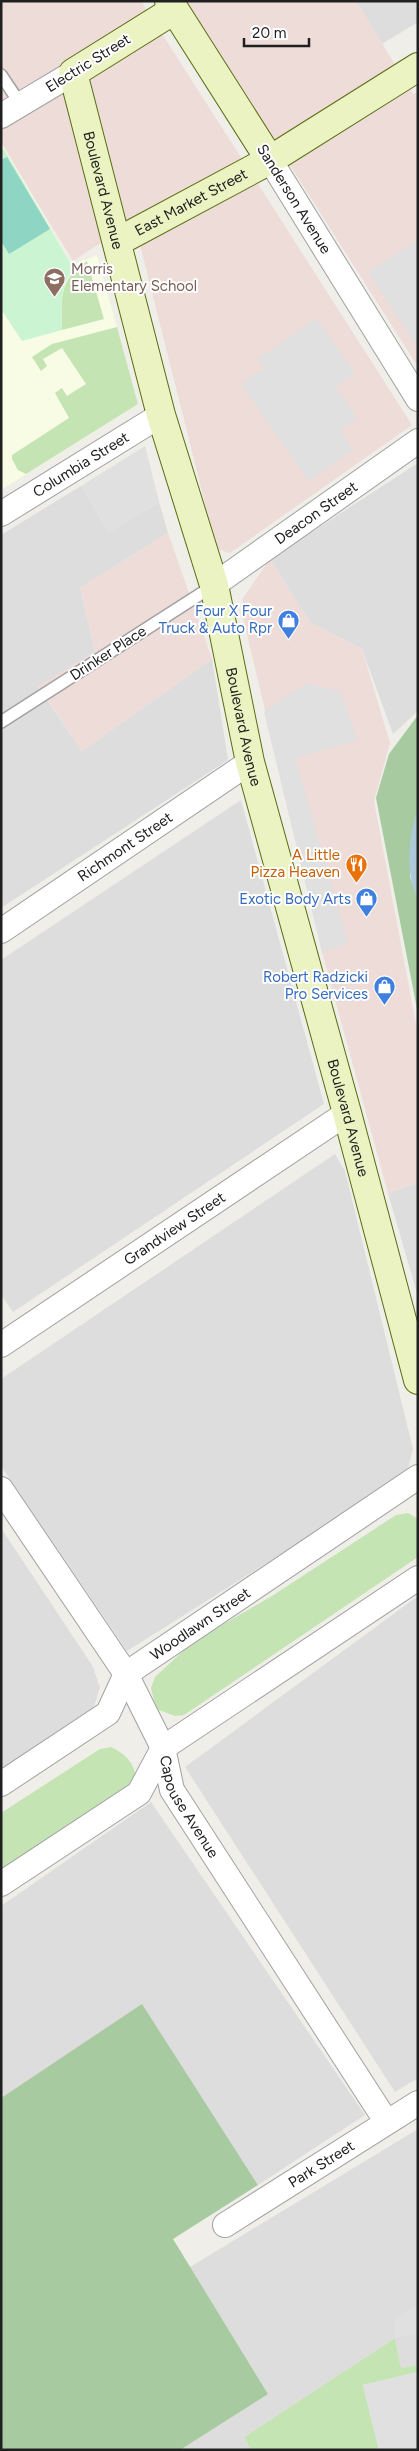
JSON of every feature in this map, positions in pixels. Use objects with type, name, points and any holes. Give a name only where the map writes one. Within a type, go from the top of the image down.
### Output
[{"type":"street","name":"Electric Street","points":[[11,111],[172,6]]},
{"type":"street","name":"Sanderson Avenue","points":[[172,6],[418,399]]},
{"type":"street","name":"East Market Street","points":[[118,242],[270,160],[418,67]]},
{"type":"street","name":"Boulevard Avenue","points":[[73,72],[161,415],[214,585],[250,762],[347,1113],[418,1380]]},
{"type":"street","name":"Columbia Street","points":[[1,514],[161,415]]},
{"type":"street","name":"Deacon Street","points":[[214,585],[418,441]]},
{"type":"street","name":"Richmont Street","points":[[1,931],[250,762]]},
{"type":"street","name":"Grandview Street","points":[[3,1340],[347,1113]]},
{"type":"street","name":"Woodlawn Street","points":[[126,1674],[418,1477]]},
{"type":"street","name":"Capouse Avenue","points":[[1,1489],[126,1674],[163,1748],[172,1790],[386,2121]]},
{"type":"street","points":[[1,1884],[139,1793],[163,1748],[418,1578]]},
{"type":"street","points":[[1,1784],[108,1713],[126,1674]]},
{"type":"street","name":"Park Street","points":[[225,2225],[386,2121],[418,2103]]},
{"type":"lane","points":[[1,75],[11,111]]},
{"type":"lane","name":"Drinker Place","points":[[1,722],[214,585]]},
{"type":"shaded area","points":[[1,1],[141,1],[412,425],[230,553],[217,549],[214,539],[134,221],[73,261],[1,143]]},
{"type":"shaded area","points":[[186,1],[356,1],[413,94],[418,92],[418,367]]},
{"type":"shaded area","points":[[356,1],[418,1],[418,22],[382,44]]},
{"type":"shaded area","name":"Morris Elementary School","points":[[1,142],[72,265],[97,255],[138,404],[1,490]]},
{"type":"shaded area","points":[[418,240],[418,348],[368,272]]},
{"type":"shaded area","points":[[316,318],[355,373],[336,387],[357,418],[340,430],[353,450],[309,481],[241,384],[264,368],[258,359]]},
{"type":"shaded area","points":[[145,446],[159,502],[109,532],[81,486]]},
{"type":"shaded area","points":[[418,463],[418,711],[393,734],[362,649],[310,622],[270,559]]},
{"type":"shaded area","points":[[81,486],[109,532],[159,502],[168,533],[80,588],[95,652],[38,687],[82,751],[212,659],[228,760],[1,908],[1,535]]},
{"type":"shaded area","points":[[168,533],[212,659],[82,751],[38,686],[95,652],[80,588]]},
{"type":"shaded area","points":[[270,559],[310,622],[362,649],[390,743],[374,801],[418,1035],[418,1183],[388,1193],[322,952],[242,613],[243,598]]},
{"type":"shaded area","points":[[305,684],[340,691],[357,740],[295,758],[348,943],[322,952],[264,712]]},
{"type":"shaded area","points":[[241,800],[324,1104],[13,1312],[1,1295],[1,960]]},
{"type":"shaded area","points":[[335,1154],[345,1171],[413,1449],[408,1469],[394,1483],[127,1651],[1,1466],[1,1379]]},
{"type":"shaded area","points":[[418,1183],[418,1297],[388,1193]]},
{"type":"shaded area","points":[[1,1528],[92,1665],[100,1687],[92,1713],[1,1775]]},
{"type":"shaded area","points":[[418,1596],[418,2078],[395,2092],[185,1767]]},
{"type":"shaded area","points":[[151,1802],[365,2115],[258,2185],[142,2005],[1,2098],[1,1906]]},
{"type":"shaded area","points":[[418,2129],[418,2365],[401,2368],[395,2338],[244,2437],[251,2450],[180,2450],[268,2394],[190,2267]]},
{"type":"shaded area","points":[[418,2304],[418,2334],[395,2338],[395,2318]]},
{"type":"shaded area","points":[[418,2372],[418,2450],[379,2450],[363,2385]]},
{"type":"green space","points":[[4,149],[74,269],[63,290],[61,306],[62,330],[22,341],[1,309],[1,151]]},
{"type":"green space","points":[[7,157],[50,229],[9,254],[1,241],[1,160]]},
{"type":"green space","points":[[87,261],[104,319],[62,330],[62,299],[67,282],[71,275]]},
{"type":"green space","points":[[117,327],[138,404],[26,474],[18,470],[12,455],[69,418],[55,393],[62,388],[67,396],[86,384],[62,348],[43,359],[47,366],[41,371],[32,357],[52,344]]},
{"type":"green space","points":[[418,715],[418,808],[410,847],[410,877],[418,899],[418,1014],[376,798],[389,754]]},
{"type":"green space","points":[[408,1513],[418,1519],[418,1557],[184,1715],[175,1716],[156,1709],[151,1688],[155,1677],[193,1642],[272,1596],[396,1515]]},
{"type":"green space","points":[[111,1747],[126,1757],[132,1765],[135,1781],[1,1873],[1,1813],[100,1749]]},
{"type":"green space","points":[[142,2004],[258,2185],[173,2239],[268,2394],[180,2450],[1,2450],[1,2098]]},
{"type":"green space","points":[[395,2338],[401,2368],[418,2365],[418,2372],[363,2385],[379,2450],[251,2450],[244,2437]]},
{"type":"water","points":[[418,808],[418,899],[411,877],[409,854],[412,830]]},
{"type":"place","name":"Morris Elementary School","points":[[55,297]]},
{"type":"place","name":"Four X Four Truck & Auto Rpr","points":[[288,639]]},
{"type":"place","name":"A Little Pizza Heaven","points":[[356,883]]},
{"type":"place","name":"Exotic Body Arts","points":[[367,918]]},
{"type":"place","name":"Robert Radzicki Pro Services","points":[[384,1005]]}]
